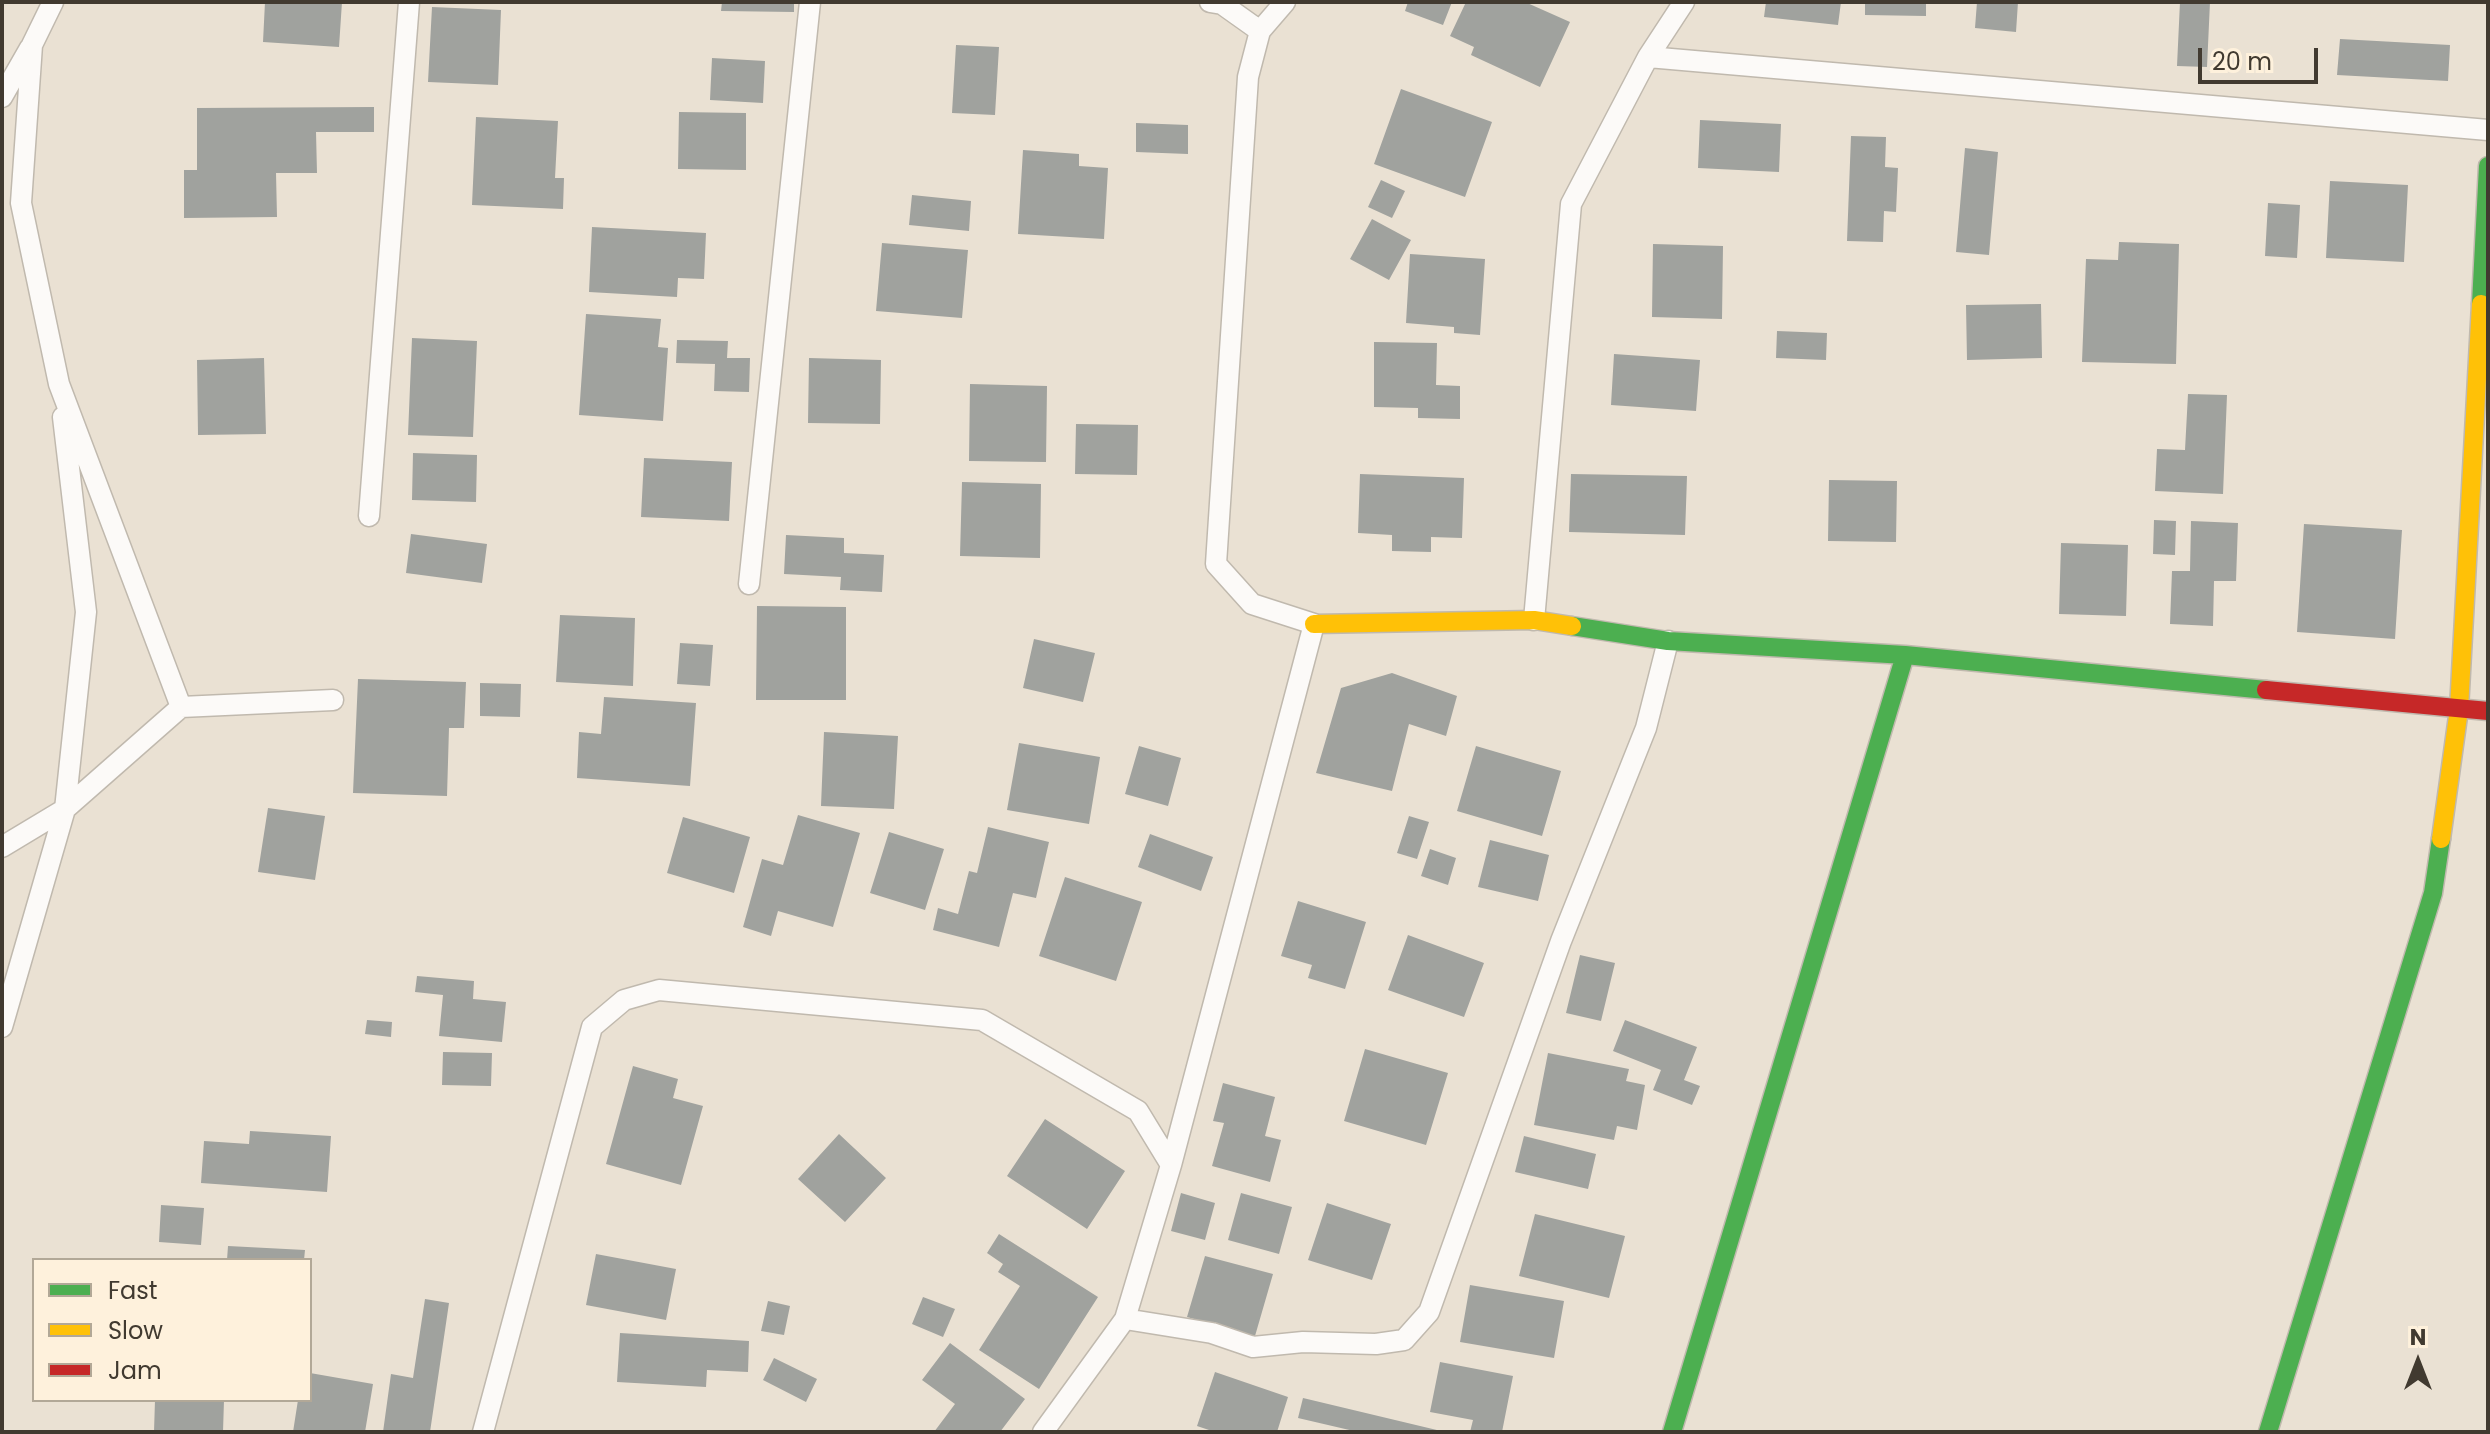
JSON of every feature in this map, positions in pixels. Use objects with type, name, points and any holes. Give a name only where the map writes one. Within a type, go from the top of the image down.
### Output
[{"type":"street","points":[[2268,1432],[2433,893],[2459,709],[2488,166]]},
{"type":"street","points":[[1314,624],[1534,620],[1668,641],[1905,655],[2488,711]]},
{"type":"street","points":[[1672,1432],[1905,655]]},
{"type":"lane","points":[[2,97],[53,2]]},
{"type":"lane","points":[[369,516],[409,2]]},
{"type":"lane","points":[[749,584],[810,2]]},
{"type":"lane","points":[[1043,1432],[1125,1319],[1171,1165],[1314,624],[1252,604],[1216,564],[1248,77],[1260,31],[1285,2]]},
{"type":"lane","points":[[1534,620],[1571,204],[1648,57],[1684,2]]},
{"type":"lane","points":[[1218,3],[1260,31]]},
{"type":"lane","points":[[2,1027],[65,809],[86,612],[59,384],[21,203],[32,45]]},
{"type":"lane","points":[[1648,57],[2488,130]]},
{"type":"lane","points":[[59,384],[181,707]]},
{"type":"lane","points":[[1125,1319],[1212,1333],[1253,1347],[1303,1342],[1376,1344],[1404,1340],[1429,1312],[1561,941],[1646,728],[1668,641]]},
{"type":"lane","points":[[2,847],[65,809],[181,707],[333,700]]},
{"type":"lane","points":[[483,1432],[592,1027],[624,1000],[659,990],[982,1020],[1138,1111],[1171,1165]]},
{"type":"building","points":[[265,2],[342,2],[339,47],[263,42]]},
{"type":"building","points":[[722,2],[794,2],[794,12],[721,11]]},
{"type":"building","points":[[1408,2],[1452,2],[1443,25],[1405,11]]},
{"type":"building","points":[[1466,2],[1525,2],[1570,22],[1540,87],[1471,55],[1474,47],[1450,36]]},
{"type":"building","points":[[1766,2],[1841,2],[1838,25],[1764,17]]},
{"type":"building","points":[[1865,2],[1926,2],[1926,16],[1865,15]]},
{"type":"building","points":[[1977,2],[2018,2],[2016,32],[1975,28]]},
{"type":"building","points":[[2180,2],[2210,2],[2207,67],[2177,66]]},
{"type":"building","points":[[432,7],[501,10],[498,85],[428,82]]},
{"type":"building","points":[[2340,39],[2450,45],[2448,81],[2337,75]]},
{"type":"building","points":[[956,45],[999,47],[995,115],[952,113]]},
{"type":"building","points":[[712,58],[765,61],[763,103],[710,100]]},
{"type":"building","points":[[1401,89],[1492,122],[1465,197],[1374,164]]},
{"type":"building","points":[[374,107],[374,132],[316,132],[317,173],[276,173],[277,217],[184,218],[184,170],[197,170],[197,108]]},
{"type":"building","points":[[679,112],[746,113],[746,170],[678,169]]},
{"type":"building","points":[[476,117],[558,121],[555,178],[564,178],[563,209],[472,205]]},
{"type":"building","points":[[1700,120],[1781,124],[1779,172],[1698,168]]},
{"type":"building","points":[[1136,123],[1188,125],[1188,154],[1136,152]]},
{"type":"building","points":[[1851,136],[1886,137],[1885,167],[1898,168],[1896,212],[1884,211],[1883,242],[1847,241]]},
{"type":"building","points":[[1965,148],[1998,152],[1989,255],[1956,252]]},
{"type":"building","points":[[1023,150],[1079,154],[1079,166],[1108,168],[1104,239],[1018,234]]},
{"type":"building","points":[[1381,180],[1405,191],[1392,218],[1368,207]]},
{"type":"building","points":[[2330,181],[2408,185],[2404,262],[2326,258]]},
{"type":"building","points":[[912,195],[971,201],[969,231],[909,225]]},
{"type":"building","points":[[2268,203],[2300,205],[2297,258],[2265,256]]},
{"type":"building","points":[[1372,219],[1411,240],[1389,280],[1350,259]]},
{"type":"building","points":[[592,227],[706,233],[704,279],[678,278],[677,297],[589,292]]},
{"type":"building","points":[[2119,242],[2179,244],[2176,364],[2082,362],[2086,259],[2118,260]]},
{"type":"building","points":[[882,243],[968,250],[962,318],[876,311]]},
{"type":"building","points":[[1653,244],[1723,246],[1722,319],[1652,317]]},
{"type":"building","points":[[1410,254],[1485,259],[1480,335],[1454,333],[1454,327],[1406,323]]},
{"type":"building","points":[[2041,304],[2042,358],[1967,360],[1966,305]]},
{"type":"building","points":[[586,314],[661,319],[658,347],[668,348],[663,421],[579,415]]},
{"type":"building","points":[[1777,331],[1827,333],[1826,360],[1776,358]]},
{"type":"building","points":[[412,338],[477,341],[473,437],[408,435]]},
{"type":"building","points":[[677,340],[728,341],[727,358],[750,358],[749,392],[714,391],[715,364],[676,363]]},
{"type":"building","points":[[1374,342],[1437,343],[1436,385],[1460,386],[1460,419],[1418,418],[1418,408],[1374,407]]},
{"type":"building","points":[[1614,354],[1700,360],[1696,411],[1611,405]]},
{"type":"building","points":[[264,358],[266,434],[198,435],[197,360]]},
{"type":"building","points":[[809,358],[881,360],[880,424],[808,423]]},
{"type":"building","points":[[970,384],[1047,386],[1046,462],[969,461]]},
{"type":"building","points":[[2188,394],[2227,395],[2223,494],[2155,491],[2157,449],[2185,450]]},
{"type":"building","points":[[1076,424],[1138,425],[1137,475],[1075,474]]},
{"type":"building","points":[[413,453],[477,455],[476,502],[412,500]]},
{"type":"building","points":[[644,458],[732,462],[729,521],[641,517]]},
{"type":"building","points":[[1360,474],[1464,478],[1462,538],[1431,537],[1431,552],[1392,551],[1392,535],[1358,533]]},
{"type":"building","points":[[1571,474],[1687,476],[1685,535],[1569,532]]},
{"type":"building","points":[[1829,480],[1897,481],[1896,542],[1828,541]]},
{"type":"building","points":[[962,482],[1041,484],[1040,558],[960,556]]},
{"type":"building","points":[[2154,520],[2176,521],[2175,555],[2153,554]]},
{"type":"building","points":[[2191,521],[2238,523],[2236,581],[2214,581],[2213,626],[2170,624],[2172,571],[2190,571]]},
{"type":"building","points":[[2304,524],[2402,530],[2395,639],[2297,632]]},
{"type":"building","points":[[411,534],[487,544],[482,583],[406,573]]},
{"type":"building","points":[[786,535],[844,538],[844,553],[884,555],[882,592],[840,590],[841,577],[784,574]]},
{"type":"building","points":[[2061,543],[2128,545],[2126,616],[2059,614]]},
{"type":"building","points":[[757,606],[846,607],[846,700],[756,700]]},
{"type":"building","points":[[560,615],[635,618],[633,686],[556,682]]},
{"type":"building","points":[[1034,639],[1095,653],[1083,702],[1023,688]]},
{"type":"building","points":[[680,643],[713,645],[710,686],[677,684]]},
{"type":"building","points":[[1392,673],[1457,696],[1446,736],[1409,724],[1392,791],[1316,773],[1341,688]]},
{"type":"building","points":[[358,679],[466,682],[464,728],[449,728],[447,796],[353,793]]},
{"type":"building","points":[[480,683],[521,684],[520,717],[480,716]]},
{"type":"building","points":[[604,697],[696,703],[690,786],[577,778],[579,732],[601,734]]},
{"type":"building","points":[[824,732],[898,736],[894,809],[821,806]]},
{"type":"building","points":[[1019,743],[1100,757],[1089,824],[1007,810]]},
{"type":"building","points":[[1139,746],[1181,758],[1168,806],[1125,794]]},
{"type":"building","points":[[1476,746],[1561,771],[1542,836],[1457,811]]},
{"type":"building","points":[[268,808],[325,816],[315,880],[258,872]]},
{"type":"building","points":[[798,815],[860,833],[833,927],[778,911],[771,936],[743,927],[762,859],[783,865]]},
{"type":"building","points":[[1409,816],[1429,822],[1417,859],[1397,853]]},
{"type":"building","points":[[683,817],[750,837],[734,893],[667,873]]},
{"type":"building","points":[[988,827],[1049,842],[1036,898],[1013,893],[999,947],[933,930],[938,908],[958,914],[969,871],[977,873]]},
{"type":"building","points":[[889,832],[944,849],[925,910],[870,893]]},
{"type":"building","points":[[1150,834],[1213,857],[1201,891],[1138,867]]},
{"type":"building","points":[[1490,840],[1549,855],[1538,901],[1478,887]]},
{"type":"building","points":[[1430,849],[1456,858],[1448,885],[1421,876]]},
{"type":"building","points":[[1065,877],[1142,902],[1116,981],[1039,956]]},
{"type":"building","points":[[1298,901],[1366,922],[1345,989],[1308,978],[1312,965],[1281,956]]},
{"type":"building","points":[[1408,935],[1484,963],[1464,1017],[1388,990]]},
{"type":"building","points":[[1580,955],[1615,963],[1601,1021],[1566,1013]]},
{"type":"building","points":[[417,976],[474,981],[473,999],[506,1002],[502,1042],[439,1036],[443,995],[415,992]]},
{"type":"building","points":[[367,1020],[392,1022],[391,1037],[365,1034]]},
{"type":"building","points":[[1625,1020],[1697,1047],[1684,1080],[1700,1086],[1692,1105],[1653,1090],[1661,1070],[1613,1051]]},
{"type":"building","points":[[1365,1049],[1448,1073],[1426,1145],[1344,1121]]},
{"type":"building","points":[[443,1052],[492,1053],[491,1086],[442,1085]]},
{"type":"building","points":[[1548,1053],[1629,1069],[1626,1081],[1645,1085],[1637,1130],[1617,1126],[1614,1140],[1534,1125]]},
{"type":"building","points":[[633,1066],[678,1079],[673,1098],[703,1106],[681,1185],[606,1164]]},
{"type":"building","points":[[1223,1083],[1275,1097],[1265,1136],[1281,1140],[1270,1182],[1212,1166],[1224,1123],[1213,1121]]},
{"type":"building","points":[[1045,1119],[1125,1171],[1087,1229],[1007,1176]]},
{"type":"building","points":[[250,1131],[331,1136],[327,1192],[201,1183],[204,1141],[249,1144]]},
{"type":"building","points":[[839,1134],[886,1178],[845,1222],[798,1179]]},
{"type":"building","points":[[1524,1136],[1596,1154],[1588,1189],[1515,1172]]},
{"type":"building","points":[[1181,1193],[1215,1203],[1205,1240],[1171,1231]]},
{"type":"building","points":[[1241,1193],[1292,1207],[1279,1254],[1228,1240]]},
{"type":"building","points":[[1327,1203],[1391,1224],[1372,1280],[1308,1260]]},
{"type":"building","points":[[161,1205],[204,1208],[201,1245],[159,1242]]},
{"type":"building","points":[[1535,1214],[1625,1236],[1609,1298],[1519,1276]]},
{"type":"building","points":[[999,1234],[1098,1297],[1039,1389],[979,1350],[1020,1286],[998,1272],[1003,1264],[987,1253]]},
{"type":"building","points":[[228,1246],[305,1250],[304,1258],[227,1258]]},
{"type":"building","points":[[596,1254],[676,1269],[666,1320],[586,1305]]},
{"type":"building","points":[[1205,1256],[1273,1274],[1255,1336],[1187,1317]]},
{"type":"building","points":[[1470,1285],[1564,1301],[1554,1358],[1460,1342]]},
{"type":"building","points":[[923,1297],[955,1309],[943,1337],[912,1324]]},
{"type":"building","points":[[425,1299],[449,1303],[430,1432],[383,1432],[391,1374],[413,1378]]},
{"type":"building","points":[[768,1301],[790,1306],[784,1335],[761,1331]]},
{"type":"building","points":[[620,1333],[749,1341],[748,1372],[707,1370],[706,1387],[617,1382]]},
{"type":"building","points":[[950,1343],[1025,1399],[1000,1432],[934,1432],[955,1404],[922,1380]]},
{"type":"building","points":[[774,1358],[817,1379],[806,1402],[763,1380]]},
{"type":"building","points":[[1440,1362],[1513,1376],[1502,1432],[1470,1432],[1473,1420],[1430,1412]]},
{"type":"building","points":[[1215,1372],[1288,1397],[1277,1432],[1215,1432],[1197,1426]]},
{"type":"building","points":[[312,1373],[373,1384],[365,1432],[293,1432],[298,1402],[312,1402]]},
{"type":"building","points":[[1303,1398],[1441,1432],[1358,1432],[1298,1418]]},
{"type":"building","points":[[155,1402],[224,1402],[223,1432],[154,1432]]},
{"type":"traffic: fast","points":[[2481,304],[2488,166]]},
{"type":"traffic: fast","points":[[1572,626],[1668,641],[1905,655],[2266,690]]},
{"type":"traffic: fast","points":[[1672,1432],[1905,655]]},
{"type":"traffic: fast","points":[[2268,1432],[2433,893],[2441,839]]},
{"type":"traffic: slow","points":[[2441,839],[2459,709],[2481,304]]},
{"type":"traffic: slow","points":[[1314,624],[1534,620],[1572,626]]},
{"type":"traffic: jam","points":[[2266,690],[2488,711]]}]
